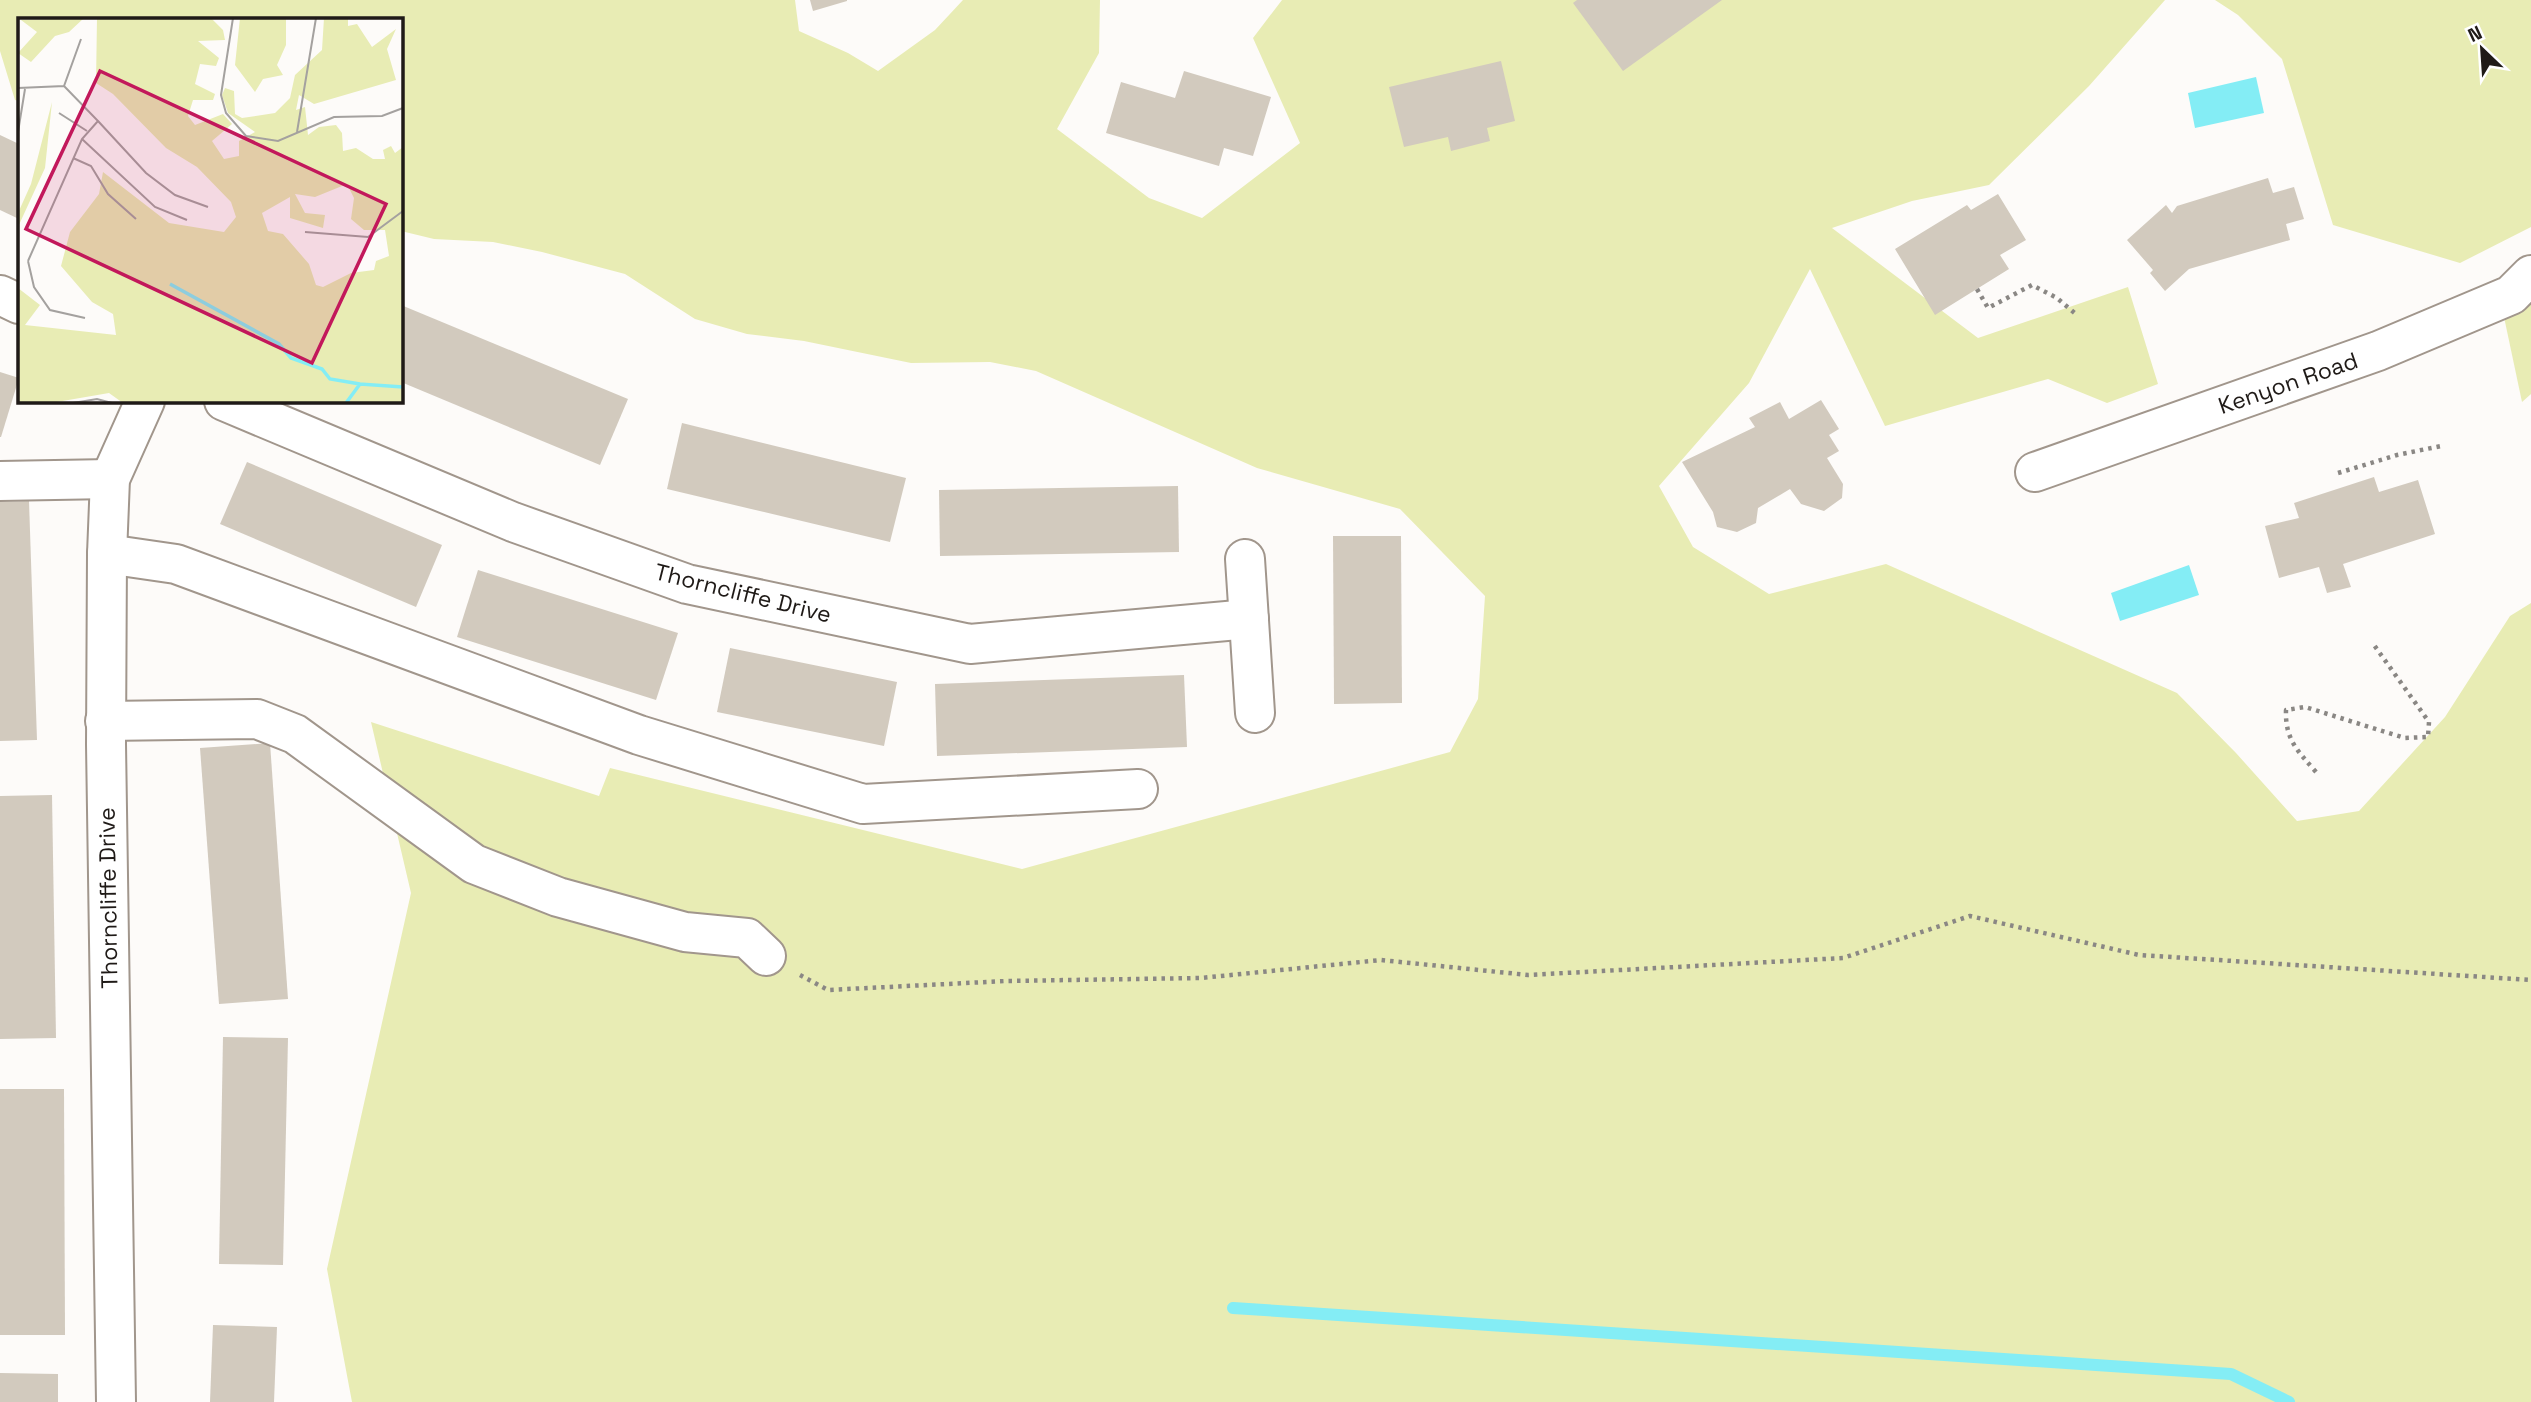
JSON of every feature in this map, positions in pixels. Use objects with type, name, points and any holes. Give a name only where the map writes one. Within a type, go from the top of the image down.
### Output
[{"type":"street","name":"Kenyon Road","points":[[2035,472],[2378,351],[2511,295],[2531,275]]},
{"type":"street","points":[[0,295],[18,304]]},
{"type":"street","name":"Thorncliffe Drive","points":[[117,1402],[106,721],[107,554],[110,479],[145,402]]},
{"type":"street","name":"Thorncliffe Drive","points":[[226,402],[513,522],[687,584],[930,636],[970,644],[1249,619]]},
{"type":"street","points":[[0,481],[110,479]]},
{"type":"street","points":[[107,554],[176,564],[639,734],[863,804],[1138,789]]},
{"type":"street","points":[[1245,559],[1255,713]]},
{"type":"street","points":[[106,721],[257,719],[295,734],[474,864],[558,897],[685,932],[747,938],[766,956]]},
{"type":"path","points":[[1977,289],[1988,308],[2032,285],[2057,298],[2077,314]]},
{"type":"path","points":[[2338,473],[2398,455],[2441,446]]},
{"type":"path","points":[[2316,772],[2294,746],[2285,726],[2286,710],[2305,707],[2405,738],[2428,737],[2429,722],[2374,646]]},
{"type":"path","points":[[766,956],[828,990],[1006,981],[1201,978],[1381,960],[1528,975],[1843,958],[1970,916],[2139,955],[2531,980]]},
{"type":"green space","points":[[0,0],[795,0],[799,31],[848,53],[878,71],[935,30],[963,0],[1100,0],[1099,53],[1057,129],[1149,198],[1202,218],[1300,143],[1253,38],[1282,0],[2165,0],[2089,86],[1989,185],[1912,201],[1832,228],[1978,338],[2128,287],[2158,384],[2107,403],[2048,379],[1885,426],[1810,269],[1749,383],[1659,486],[1693,547],[1769,594],[1886,564],[2177,693],[2297,821],[2359,811],[2445,717],[2510,616],[2531,603],[2531,1402],[352,1402],[327,1269],[411,893],[371,722],[599,796],[610,768],[1022,869],[1450,752],[1478,699],[1485,596],[1400,509],[1257,468],[1036,371],[990,362],[911,363],[804,341],[747,334],[695,319],[625,274],[493,242],[434,239],[402,231],[402,18],[18,18],[18,101],[15,100],[0,51]]},
{"type":"green space","points":[[2215,0],[2531,0],[2531,227],[2460,263],[2333,225],[2282,59],[2238,15]]},
{"type":"green space","points":[[2531,296],[2531,394],[2522,402],[2504,317]]},
{"type":"water","points":[[2256,77],[2264,113],[2195,128],[2188,93]]},
{"type":"water","points":[[2189,565],[2199,595],[2120,621],[2111,593]]},
{"type":"building","points":[[810,0],[847,0],[847,1],[813,11]]},
{"type":"building","points":[[1577,0],[1722,0],[1623,71],[1573,3]]},
{"type":"building","points":[[1501,61],[1515,121],[1487,128],[1490,141],[1451,151],[1448,137],[1404,147],[1389,87]]},
{"type":"building","points":[[1184,71],[1271,97],[1253,156],[1224,148],[1219,166],[1106,133],[1121,82],[1175,98]]},
{"type":"building","points":[[0,135],[18,144],[18,219],[0,210]]},
{"type":"building","points":[[2268,178],[2273,193],[2294,187],[2304,219],[2286,224],[2290,240],[2189,269],[2165,291],[2150,273],[2153,270],[2127,240],[2166,205],[2172,213],[2177,206]]},
{"type":"building","points":[[1998,194],[2026,240],[2000,255],[2009,269],[1935,315],[1895,249],[1967,205],[1971,210]]},
{"type":"building","points":[[402,305],[628,399],[600,465],[402,382]]},
{"type":"building","points":[[0,372],[18,378],[18,381],[0,437]]},
{"type":"building","points":[[1821,400],[1839,429],[1829,435],[1839,451],[1827,458],[1843,484],[1842,498],[1824,511],[1801,504],[1790,489],[1758,508],[1756,523],[1737,532],[1717,527],[1713,512],[1682,462],[1755,427],[1749,418],[1780,402],[1789,419]]},
{"type":"building","points":[[682,423],[906,478],[890,542],[667,489]]},
{"type":"building","points":[[247,462],[442,545],[416,607],[220,524]]},
{"type":"building","points":[[2374,477],[2379,492],[2418,480],[2435,534],[2343,564],[2351,587],[2327,593],[2319,567],[2279,578],[2265,526],[2299,518],[2294,503]]},
{"type":"building","points":[[1178,486],[1179,552],[940,556],[939,490]]},
{"type":"building","points":[[29,501],[37,740],[0,741],[0,502]]},
{"type":"building","points":[[1333,536],[1401,536],[1402,703],[1334,704]]},
{"type":"building","points":[[478,570],[678,633],[656,700],[457,637]]},
{"type":"building","points":[[730,648],[897,682],[884,746],[717,712]]},
{"type":"building","points":[[1184,675],[1187,747],[937,756],[935,684]]},
{"type":"building","points":[[270,743],[288,999],[219,1004],[200,748]]},
{"type":"building","points":[[52,795],[56,1038],[0,1039],[0,796]]},
{"type":"building","points":[[223,1037],[288,1038],[283,1265],[219,1264]]},
{"type":"building","points":[[0,1089],[64,1089],[65,1335],[0,1335]]},
{"type":"building","points":[[213,1325],[277,1327],[274,1402],[210,1402]]},
{"type":"building","points":[[0,1373],[58,1374],[58,1402],[0,1402]]},
{"type":"waterway","points":[[1233,1308],[2231,1374],[2289,1402]]}]
